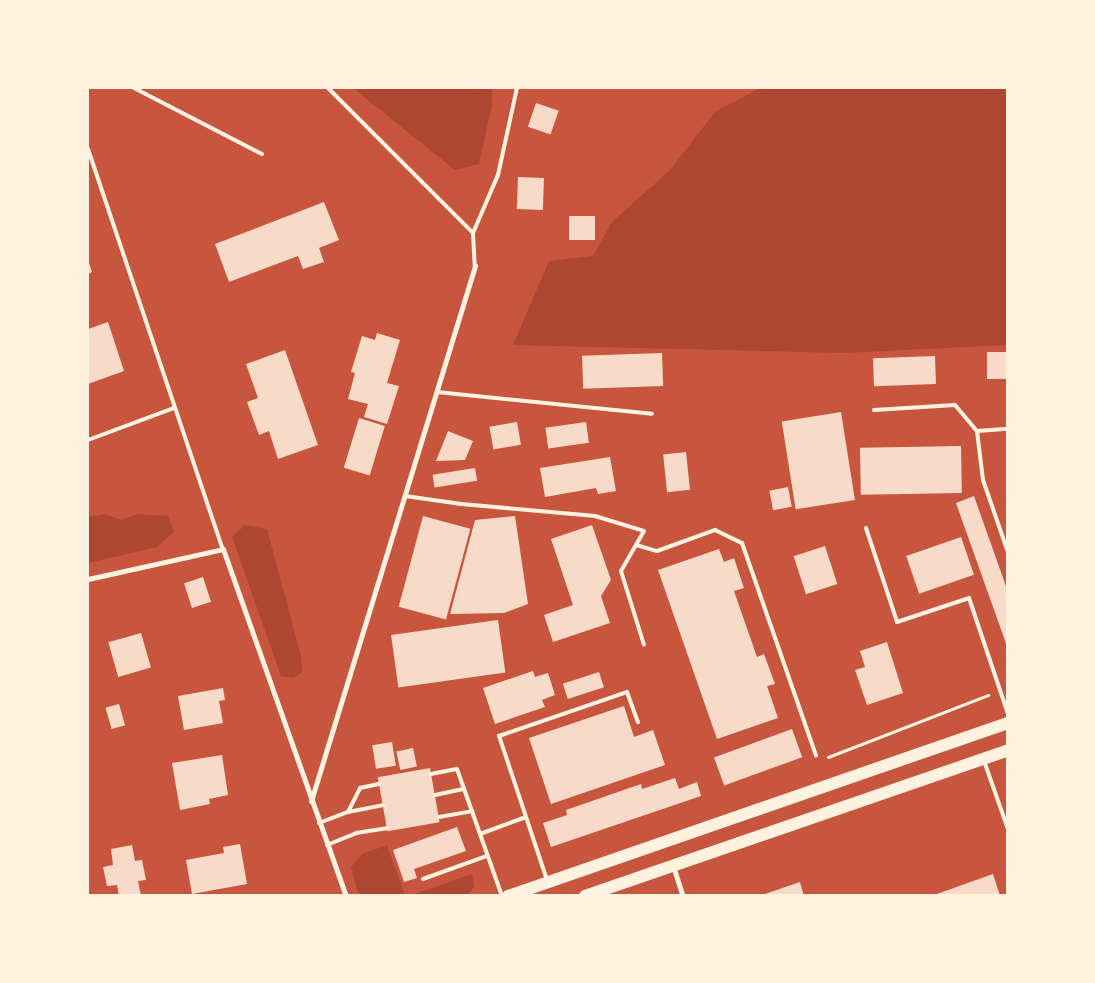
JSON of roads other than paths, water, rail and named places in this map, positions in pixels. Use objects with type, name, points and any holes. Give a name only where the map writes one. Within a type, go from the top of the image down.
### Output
[{"type":"main road","points":[[508,896],[1008,723]]},
{"type":"main road","points":[[585,896],[1008,750]]},
{"type":"street","points":[[311,801],[438,392],[475,266]]},
{"type":"street","points":[[88,579],[223,549],[346,896]]},
{"type":"street","points":[[673,866],[683,896]]},
{"type":"lane","points":[[134,88],[262,154]]},
{"type":"lane","points":[[328,88],[473,233]]},
{"type":"lane","points":[[475,266],[473,233],[498,174],[517,88]]},
{"type":"lane","points":[[88,149],[223,549]]},
{"type":"lane","points":[[438,392],[652,414]]},
{"type":"lane","points":[[874,410],[955,405],[977,431],[983,480],[1008,552]]},
{"type":"lane","points":[[88,440],[174,408]]},
{"type":"lane","points":[[977,431],[1008,429]]},
{"type":"lane","points":[[405,496],[461,504],[595,516],[644,531],[621,571],[644,645]]},
{"type":"lane","points":[[866,528],[897,622],[969,598],[1008,714]]},
{"type":"lane","points":[[636,545],[657,551],[715,530],[742,544],[816,756]]},
{"type":"lane","points":[[547,882],[499,736],[627,692],[638,722]]},
{"type":"lane","points":[[983,758],[1008,829]]},
{"type":"lane","points":[[431,774],[457,769],[502,896]]},
{"type":"lane","points":[[348,812],[360,788],[379,784]]},
{"type":"lane","points":[[435,795],[464,789]]},
{"type":"lane","points":[[319,823],[348,812],[383,805]]},
{"type":"lane","points":[[439,817],[472,811]]},
{"type":"lane","points":[[480,834],[526,817]]},
{"type":"lane","points":[[327,845],[356,834],[387,828]]},
{"type":"lane","points":[[423,879],[488,856]]}]
